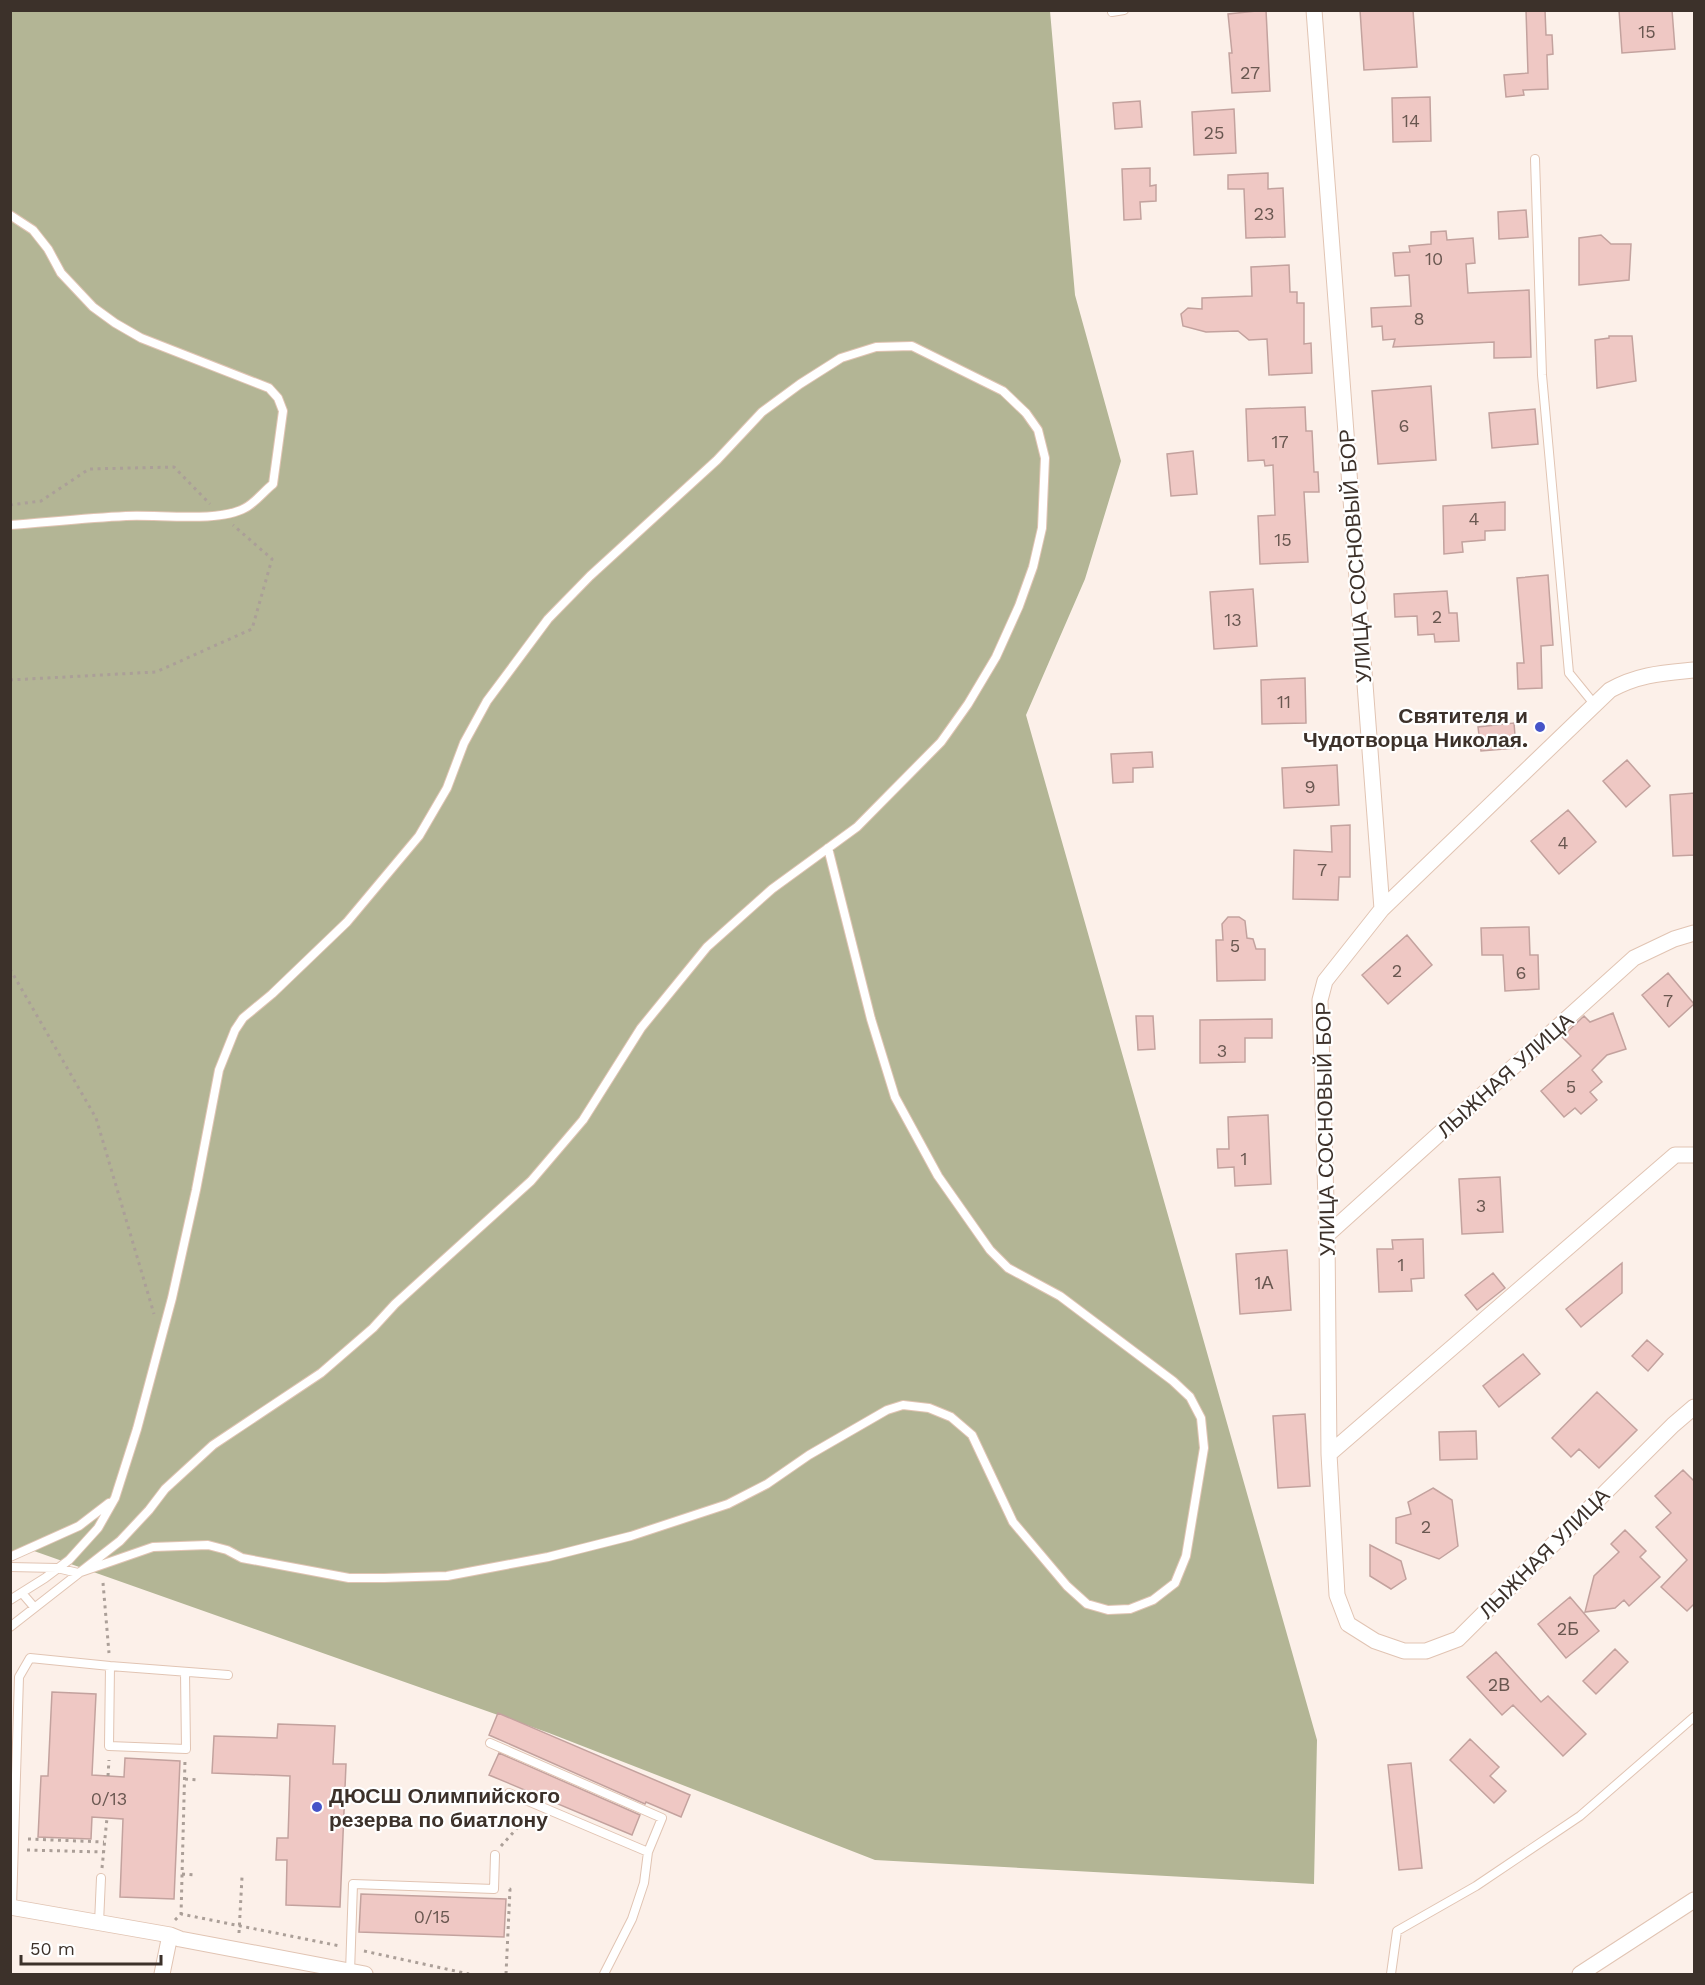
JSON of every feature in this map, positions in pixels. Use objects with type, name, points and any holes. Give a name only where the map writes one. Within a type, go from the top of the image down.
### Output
[{"type":"street","name":"УЛИЦА СОСНОВЫЙ БОР","points":[[1314,10],[1382,909],[1324,981],[1320,1000],[1327,1235],[1329,1454],[1337,1595],[1348,1624],[1375,1641]]},
{"type":"street","points":[[1382,909],[1610,690],[1627,681],[1647,675],[1695,670]]},
{"type":"street","name":"ЛЫЖНАЯ УЛИЦА","points":[[1327,1235],[1634,958],[1674,939],[1695,933]]},
{"type":"street","points":[[1329,1454],[1675,1155],[1695,1155]]},
{"type":"street","name":"ЛЫЖНАЯ УЛИЦА","points":[[1375,1641],[1404,1651],[1426,1651],[1458,1639],[1672,1425],[1695,1407]]},
{"type":"street","points":[[1580,1974],[1695,1900]]},
{"type":"street","points":[[11,1907],[357,1973]]},
{"type":"street","points":[[162,1974],[175,1937]]},
{"type":"lane","points":[[1112,12],[1124,10]]},
{"type":"lane","points":[[1535,159],[1542,375],[1569,673],[1595,705]]},
{"type":"lane","points":[[10,215],[33,230],[48,249],[61,273],[93,307],[115,323],[141,338],[269,388],[278,398],[283,411],[273,484],[245,508],[221,515],[184,518],[156,515],[124,516],[10,525]]},
{"type":"lane","points":[[10,1600],[69,1560],[98,1528],[115,1498],[137,1429],[161,1339],[196,1190],[219,1070],[235,1030],[243,1018],[272,994],[347,922],[412,844],[447,788],[464,743],[487,701],[548,619],[590,576],[717,460],[762,412],[800,384],[842,358],[876,347],[912,346],[1003,391],[1026,413],[1038,430],[1046,458],[1042,528],[1033,567],[1019,606],[996,657],[968,704],[941,742],[857,827],[772,889],[707,947],[641,1028],[583,1120],[531,1181],[402,1297],[373,1328],[330,1366],[213,1445],[165,1489],[149,1510],[120,1540],[10,1627]]},
{"type":"lane","points":[[10,1567],[57,1568],[78,1573],[153,1547],[208,1545],[227,1550],[242,1558],[349,1578],[447,1576],[548,1557],[631,1536],[728,1504],[767,1484],[809,1455],[887,1410],[903,1405],[929,1408],[951,1417],[972,1435],[1013,1522],[1067,1586],[1087,1604],[1108,1610],[1130,1609],[1153,1600],[1175,1583],[1186,1556],[1204,1448],[1201,1418],[1190,1397],[1173,1381],[1060,1296],[1008,1268],[990,1250],[938,1176],[895,1097],[870,1019],[828,848]]},
{"type":"lane","points":[[10,1557],[79,1526],[115,1498]]},
{"type":"lane","points":[[22,1593],[34,1607]]},
{"type":"lane","points":[[11,1907],[19,1677],[30,1658],[228,1675]]},
{"type":"lane","points":[[110,1666],[109,1746],[186,1749],[185,1672]]},
{"type":"lane","points":[[1391,1974],[1397,1931],[1476,1886],[1581,1816],[1695,1718]]},
{"type":"lane","points":[[490,1743],[662,1818],[648,1852],[644,1883],[632,1918],[604,1974]]},
{"type":"lane","points":[[509,1793],[648,1852]]},
{"type":"lane","points":[[357,1973],[351,1949],[353,1884],[494,1889],[495,1855]]},
{"type":"lane","points":[[99,1923],[101,1878]]},
{"type":"path","points":[[10,505],[41,501],[89,469],[174,466],[221,515],[272,559],[252,629],[156,672],[10,680]]},
{"type":"path","points":[[10,969],[96,1118],[161,1339]]},
{"type":"path","points":[[104,1583],[110,1666]]},
{"type":"path","points":[[108,1776],[109,1746]]},
{"type":"path","points":[[175,1937],[181,1914],[186,1749]]},
{"type":"path","points":[[185,1779],[199,1780]]},
{"type":"path","points":[[495,1855],[504,1841],[538,1805]]},
{"type":"path","points":[[101,1878],[106,1818]]},
{"type":"path","points":[[14,1838],[104,1842]]},
{"type":"path","points":[[14,1850],[104,1852]]},
{"type":"path","points":[[182,1874],[195,1875]]},
{"type":"path","points":[[238,1950],[242,1877]]},
{"type":"path","points":[[494,1889],[510,1889],[506,1974]]},
{"type":"path","points":[[181,1914],[469,1974]]},
{"type":"green space","points":[[11,11],[1050,11],[1075,295],[1121,461],[1085,579],[1026,715],[1317,1740],[1314,1884],[875,1860],[549,1733],[34,1551],[11,1555]]},
{"type":"building","points":[[1266,10],[1270,91],[1232,93],[1229,53],[1232,53],[1228,14]]},
{"type":"building","points":[[1360,10],[1413,10],[1417,67],[1364,70]]},
{"type":"building","points":[[1526,10],[1545,10],[1546,35],[1552,35],[1553,54],[1547,55],[1548,89],[1523,90],[1524,95],[1506,97],[1504,75],[1528,73]]},
{"type":"building","points":[[1619,10],[1672,10],[1675,49],[1622,53]]},
{"type":"building","points":[[1430,97],[1431,141],[1393,142],[1392,98]]},
{"type":"building","points":[[1140,101],[1142,127],[1115,129],[1113,103]]},
{"type":"building","points":[[1234,109],[1236,153],[1194,155],[1192,112]]},
{"type":"building","points":[[1150,168],[1150,186],[1156,185],[1156,201],[1140,202],[1141,219],[1124,220],[1122,169]]},
{"type":"building","points":[[1268,173],[1268,189],[1283,188],[1285,237],[1246,238],[1244,189],[1228,189],[1228,175]]},
{"type":"building","points":[[1526,210],[1528,237],[1499,239],[1498,212]]},
{"type":"building","points":[[1446,231],[1447,240],[1473,238],[1475,263],[1466,264],[1468,293],[1529,290],[1531,357],[1494,358],[1494,342],[1393,347],[1395,339],[1383,340],[1382,326],[1372,327],[1371,308],[1411,306],[1409,275],[1395,276],[1393,253],[1410,252],[1409,246],[1431,244],[1431,232]]},
{"type":"building","points":[[1601,235],[1611,244],[1631,244],[1629,280],[1579,285],[1579,238]]},
{"type":"building","points":[[1289,265],[1290,292],[1297,292],[1297,303],[1304,303],[1304,344],[1311,343],[1312,373],[1269,375],[1267,339],[1249,340],[1238,331],[1206,332],[1183,326],[1181,314],[1188,308],[1202,309],[1202,298],[1252,296],[1251,267]]},
{"type":"building","points":[[1609,336],[1632,336],[1636,381],[1597,388],[1595,340],[1609,338]]},
{"type":"building","points":[[1431,386],[1436,460],[1378,464],[1372,391]]},
{"type":"building","points":[[1305,407],[1306,431],[1312,431],[1314,472],[1318,472],[1319,492],[1304,492],[1308,562],[1260,564],[1258,516],[1275,515],[1273,465],[1265,466],[1264,460],[1248,461],[1246,409]]},
{"type":"building","points":[[1535,409],[1538,444],[1492,448],[1489,413]]},
{"type":"building","points":[[1193,451],[1197,494],[1171,496],[1167,454]]},
{"type":"building","points":[[1505,502],[1505,530],[1485,531],[1485,540],[1462,542],[1463,552],[1444,554],[1443,506]]},
{"type":"building","points":[[1548,575],[1553,645],[1541,646],[1542,688],[1518,689],[1517,663],[1524,663],[1517,578]]},
{"type":"building","points":[[1253,589],[1257,646],[1214,649],[1210,592]]},
{"type":"building","points":[[1447,591],[1449,613],[1457,613],[1459,641],[1435,642],[1434,634],[1418,635],[1417,616],[1395,617],[1394,594]]},
{"type":"building","points":[[1305,678],[1306,723],[1262,724],[1261,680]]},
{"type":"building","points":[[1514,723],[1516,748],[1481,751],[1478,727]]},
{"type":"building","points":[[1152,752],[1153,767],[1133,768],[1133,782],[1113,783],[1111,754]]},
{"type":"building","points":[[1627,760],[1650,786],[1626,807],[1603,781]]},
{"type":"building","points":[[1337,765],[1339,805],[1284,808],[1282,768]]},
{"type":"building","points":[[1695,793],[1695,855],[1673,856],[1670,795]]},
{"type":"building","points":[[1568,810],[1596,842],[1559,874],[1531,841]]},
{"type":"building","points":[[1350,825],[1350,877],[1339,877],[1338,900],[1293,899],[1294,850],[1332,852],[1331,826]]},
{"type":"building","points":[[1228,917],[1239,917],[1245,921],[1247,938],[1253,939],[1256,949],[1265,949],[1265,980],[1217,981],[1216,940],[1223,940],[1222,924]]},
{"type":"building","points":[[1529,927],[1530,955],[1538,955],[1539,989],[1505,991],[1503,955],[1482,955],[1481,928]]},
{"type":"building","points":[[1407,935],[1432,965],[1388,1004],[1362,975]]},
{"type":"building","points":[[1668,973],[1694,1004],[1669,1027],[1642,995]]},
{"type":"building","points":[[1613,1013],[1626,1049],[1607,1055],[1592,1070],[1602,1082],[1590,1092],[1597,1100],[1581,1114],[1575,1108],[1564,1117],[1541,1091],[1581,1056],[1562,1037],[1584,1016],[1590,1022]]},
{"type":"building","points":[[1136,1016],[1153,1016],[1155,1049],[1138,1050]]},
{"type":"building","points":[[1272,1019],[1272,1038],[1245,1038],[1245,1062],[1200,1063],[1200,1020]]},
{"type":"building","points":[[1268,1115],[1271,1184],[1235,1186],[1234,1167],[1218,1168],[1217,1149],[1229,1149],[1228,1117]]},
{"type":"building","points":[[1500,1177],[1503,1232],[1462,1234],[1459,1179]]},
{"type":"building","points":[[1423,1239],[1424,1278],[1411,1279],[1412,1291],[1379,1292],[1377,1249],[1393,1249],[1392,1240]]},
{"type":"building","points":[[1287,1250],[1291,1310],[1240,1314],[1236,1254]]},
{"type":"building","points":[[1622,1263],[1622,1293],[1581,1327],[1566,1309]]},
{"type":"building","points":[[1493,1273],[1505,1288],[1477,1310],[1465,1295]]},
{"type":"building","points":[[1647,1340],[1663,1354],[1648,1371],[1632,1356]]},
{"type":"building","points":[[1523,1354],[1540,1374],[1499,1407],[1483,1386]]},
{"type":"building","points":[[1597,1392],[1637,1430],[1599,1468],[1579,1449],[1571,1457],[1552,1438]]},
{"type":"building","points":[[1305,1414],[1310,1486],[1278,1488],[1273,1416]]},
{"type":"building","points":[[1476,1431],[1477,1459],[1440,1460],[1439,1432]]},
{"type":"building","points":[[1683,1470],[1695,1482],[1695,1603],[1687,1611],[1661,1587],[1687,1560],[1656,1527],[1671,1513],[1655,1496]]},
{"type":"building","points":[[1433,1488],[1452,1500],[1458,1546],[1439,1559],[1396,1543],[1396,1518],[1411,1514],[1408,1502]]},
{"type":"building","points":[[1625,1530],[1646,1551],[1640,1557],[1660,1577],[1629,1606],[1624,1600],[1615,1608],[1585,1612],[1594,1576],[1619,1552],[1611,1544]]},
{"type":"building","points":[[1370,1545],[1401,1561],[1406,1579],[1391,1589],[1370,1576]]},
{"type":"building","points":[[1570,1597],[1599,1631],[1566,1658],[1538,1624]]},
{"type":"building","points":[[1615,1649],[1628,1662],[1596,1694],[1583,1681]]},
{"type":"building","points":[[1496,1652],[1541,1702],[1548,1696],[1586,1734],[1563,1756],[1513,1705],[1502,1715],[1467,1677]]},
{"type":"building","points":[[52,1692],[96,1694],[92,1775],[124,1777],[125,1758],[180,1761],[174,1899],[120,1897],[123,1819],[92,1817],[91,1839],[38,1837],[41,1776],[48,1776]]},
{"type":"building","points":[[498,1713],[690,1795],[681,1817],[646,1802],[645,1804],[489,1735]]},
{"type":"building","name":"ДЮСШ Олимпийского резерва по биатлону","points":[[278,1724],[335,1726],[333,1764],[346,1764],[340,1907],[286,1905],[287,1860],[276,1860],[277,1838],[288,1838],[290,1776],[212,1773],[214,1736],[277,1738]]},
{"type":"building","points":[[1470,1739],[1499,1767],[1490,1776],[1506,1791],[1494,1803],[1450,1760]]},
{"type":"building","points":[[499,1753],[640,1815],[632,1835],[489,1775]]},
{"type":"building","points":[[1411,1763],[1422,1868],[1399,1870],[1388,1765]]},
{"type":"building","points":[[361,1894],[506,1899],[504,1937],[359,1932]]},
{"type":"place","name":"Святителя и Чудотворца Николая.","points":[[1540,727]]},
{"type":"place","name":"ДЮСШ Олимпийского резерва по биатлону","points":[[317,1807]]}]
